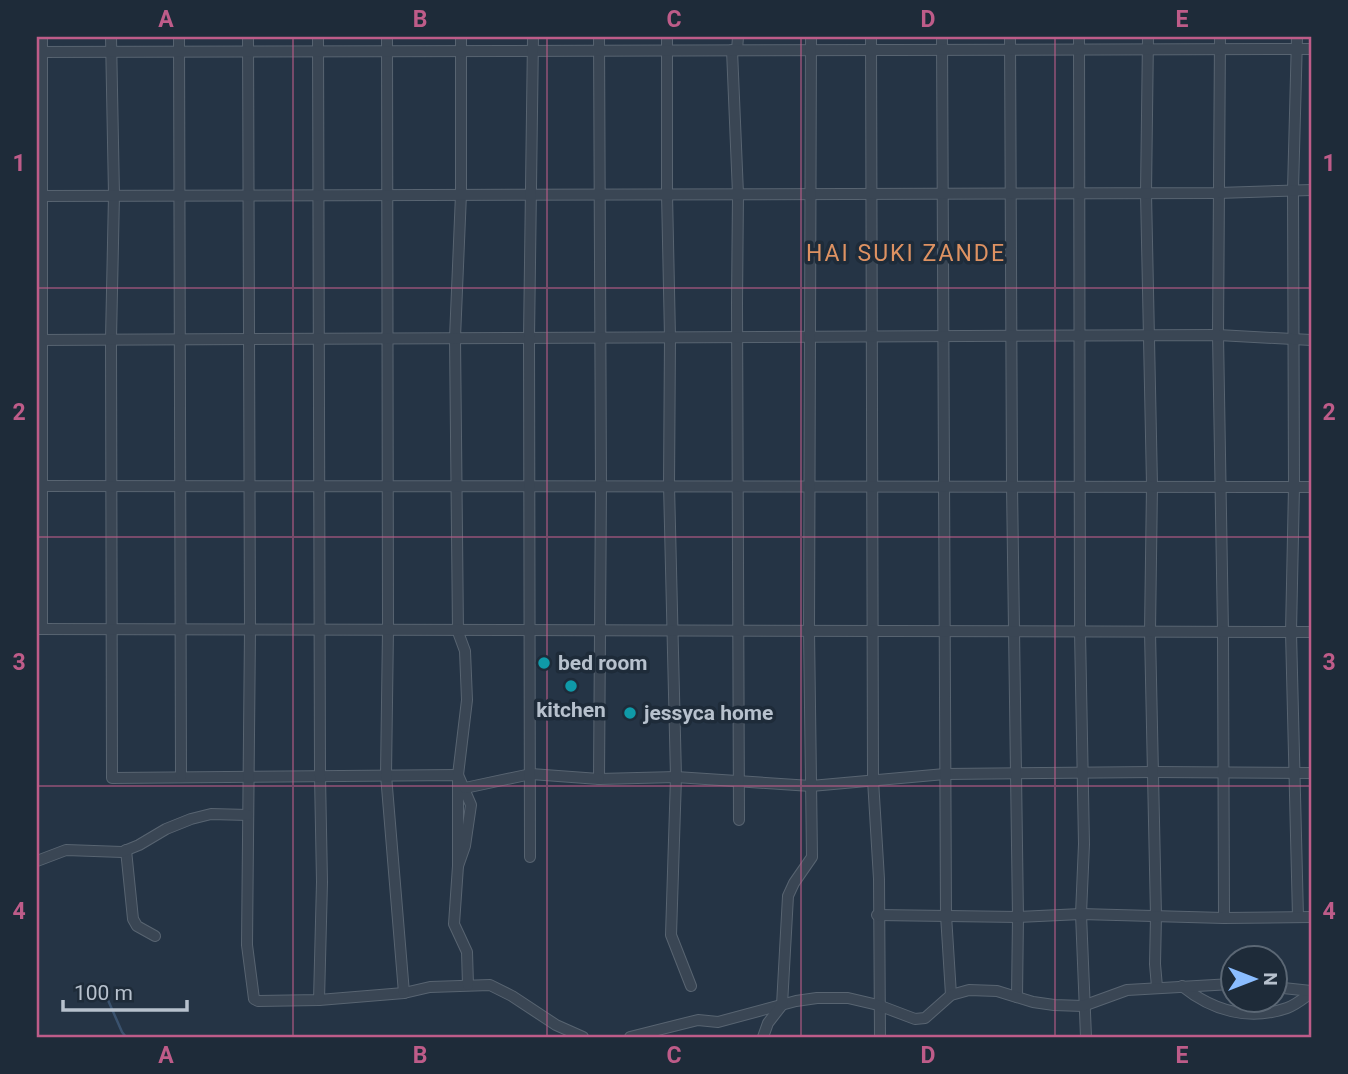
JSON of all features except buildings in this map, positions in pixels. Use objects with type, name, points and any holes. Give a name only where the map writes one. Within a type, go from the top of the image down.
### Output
[{"type":"street","points":[[41,37],[40,629],[1311,632]]},
{"type":"street","points":[[111,37],[114,195],[111,340],[112,778],[458,775]]},
{"type":"street","points":[[179,37],[181,777]]},
{"type":"street","points":[[248,37],[250,630],[247,945],[254,999],[319,1000],[404,993],[430,987],[490,985],[556,1025],[583,1037]]},
{"type":"street","points":[[318,37],[322,882],[319,1000]]},
{"type":"street","points":[[387,37],[386,775],[404,993]]},
{"type":"street","points":[[461,37],[461,194],[455,338],[458,632],[468,670],[465,725],[458,775],[458,866],[454,925],[467,952],[468,985]]},
{"type":"street","points":[[530,857],[530,194],[533,37]]},
{"type":"street","points":[[599,779],[600,37]]},
{"type":"street","points":[[667,37],[669,485],[676,777],[671,935],[691,986]]},
{"type":"street","points":[[737,37],[734,50],[738,194],[739,820]]},
{"type":"street","points":[[763,1037],[768,1023],[782,1005],[788,896],[812,857],[809,631],[811,37]]},
{"type":"street","points":[[871,37],[873,780],[879,879],[877,915],[880,1037]]},
{"type":"street","points":[[942,37],[946,915],[951,995]]},
{"type":"street","points":[[1010,37],[1017,997]]},
{"type":"street","points":[[1079,37],[1080,632],[1084,844],[1083,1006],[1086,1037]]},
{"type":"street","points":[[1148,37],[1146,193],[1152,485],[1150,632],[1157,987]]},
{"type":"street","points":[[1220,37],[1218,335],[1222,486],[1224,918]]},
{"type":"street","points":[[1297,37],[1293,190],[1294,487],[1291,632],[1298,917]]},
{"type":"street","points":[[39,52],[811,48],[1311,49]]},
{"type":"street","points":[[39,196],[1218,193],[1311,190]]},
{"type":"street","points":[[39,340],[1218,335],[1311,341]]},
{"type":"street","points":[[40,486],[1311,487]]},
{"type":"street","points":[[465,788],[531,775],[599,779],[676,777],[811,786],[945,774],[1311,773]]},
{"type":"street","points":[[458,775],[471,805],[463,855],[458,866]]},
{"type":"street","points":[[37,861],[66,850],[126,850],[166,829],[212,814],[248,815]]},
{"type":"street","points":[[126,850],[133,919],[136,926],[155,936]]},
{"type":"street","points":[[877,915],[1311,917]]},
{"type":"street","points":[[630,1037],[698,1020],[718,1022],[817,998],[838,998],[878,1005],[915,1019],[925,1018],[951,995],[969,990],[997,991],[1054,1005],[1083,1006],[1127,990],[1218,985]]},
{"type":"street","points":[[1182,986],[1214,1007],[1233,1013],[1253,1014],[1288,1007],[1311,992]]},
{"type":"street","points":[[1288,989],[1311,992]]},
{"type":"waterway","points":[[104,991],[126,1037]]},
{"type":"place","name":"bed room","points":[[544,663]]},
{"type":"place","name":"kitchen","points":[[571,686]]},
{"type":"place","name":"jessyca home","points":[[630,713]]},
{"type":"district","name":"HAI SUKI ZANDE","points":[[906,253]]}]
